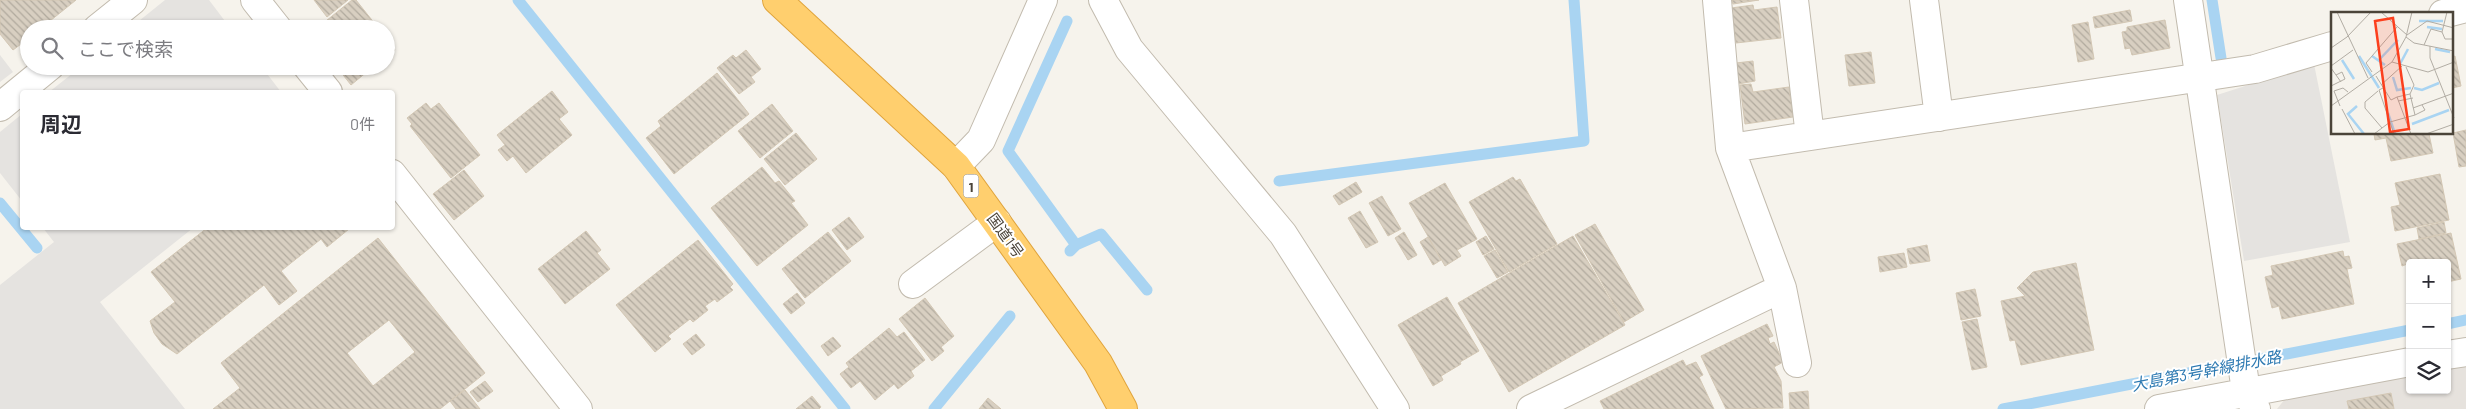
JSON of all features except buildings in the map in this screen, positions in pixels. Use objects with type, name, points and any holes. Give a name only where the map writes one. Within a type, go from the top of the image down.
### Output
[{"type":"highway","name":"国道1号","points":[[776,0],[956,166],[1098,363],[1123,409]]},
{"type":"street","points":[[108,20],[133,0]]},
{"type":"street","points":[[255,0],[271,20]]},
{"type":"street","points":[[956,166],[981,140],[1042,0]]},
{"type":"street","points":[[1103,0],[1129,49],[1283,234],[1395,409]]},
{"type":"street","points":[[1717,0],[1730,148],[1782,288],[1797,363]]},
{"type":"street","points":[[1794,0],[1810,136]]},
{"type":"street","points":[[1924,0],[1939,117]]},
{"type":"street","points":[[2188,0],[2239,347],[2248,393]]},
{"type":"street","points":[[2451,12],[2466,8]]},
{"type":"street","points":[[1730,148],[2255,69],[2331,46]]},
{"type":"street","points":[[0,106],[39,75]]},
{"type":"street","points":[[314,75],[326,90]]},
{"type":"street","points":[[395,178],[578,409]]},
{"type":"street","points":[[913,284],[997,222]]},
{"type":"street","points":[[1532,409],[1782,288]]},
{"type":"street","points":[[2451,354],[2466,352]]},
{"type":"street","points":[[2159,409],[2406,363]]},
{"type":"shaded area","points":[[165,0],[209,0],[224,20],[140,20]]},
{"type":"shaded area","points":[[0,55],[13,72],[0,82]]},
{"type":"shaded area","points":[[2314,64],[2350,242],[2244,261],[2217,95]]},
{"type":"shaded area","points":[[71,75],[268,75],[279,90],[52,90]]},
{"type":"shaded area","points":[[20,116],[20,198],[0,173],[0,132]]},
{"type":"shaded area","points":[[45,230],[190,230],[100,302],[185,409],[0,409],[0,285],[54,242]]},
{"type":"shaded area","points":[[2466,366],[2466,409],[2277,409],[2285,399],[2406,377],[2406,394],[2451,394],[2451,368]]},
{"type":"waterway","points":[[518,0],[845,409]]},
{"type":"waterway","points":[[1279,181],[1584,141],[1574,0]]},
{"type":"waterway","points":[[2212,0],[2221,58]]},
{"type":"waterway","points":[[1067,21],[1008,151],[1076,245]]},
{"type":"waterway","points":[[0,203],[20,227]]},
{"type":"waterway","points":[[22,230],[37,248]]},
{"type":"waterway","points":[[1070,251],[1076,245],[1101,234],[1147,290]]},
{"type":"waterway","points":[[934,409],[1010,316]]},
{"type":"waterway","name":"大島第3号幹線排水路","points":[[2451,323],[2466,320]]},
{"type":"waterway","name":"大島第3号幹線排水路","points":[[2003,409],[2406,331]]}]
